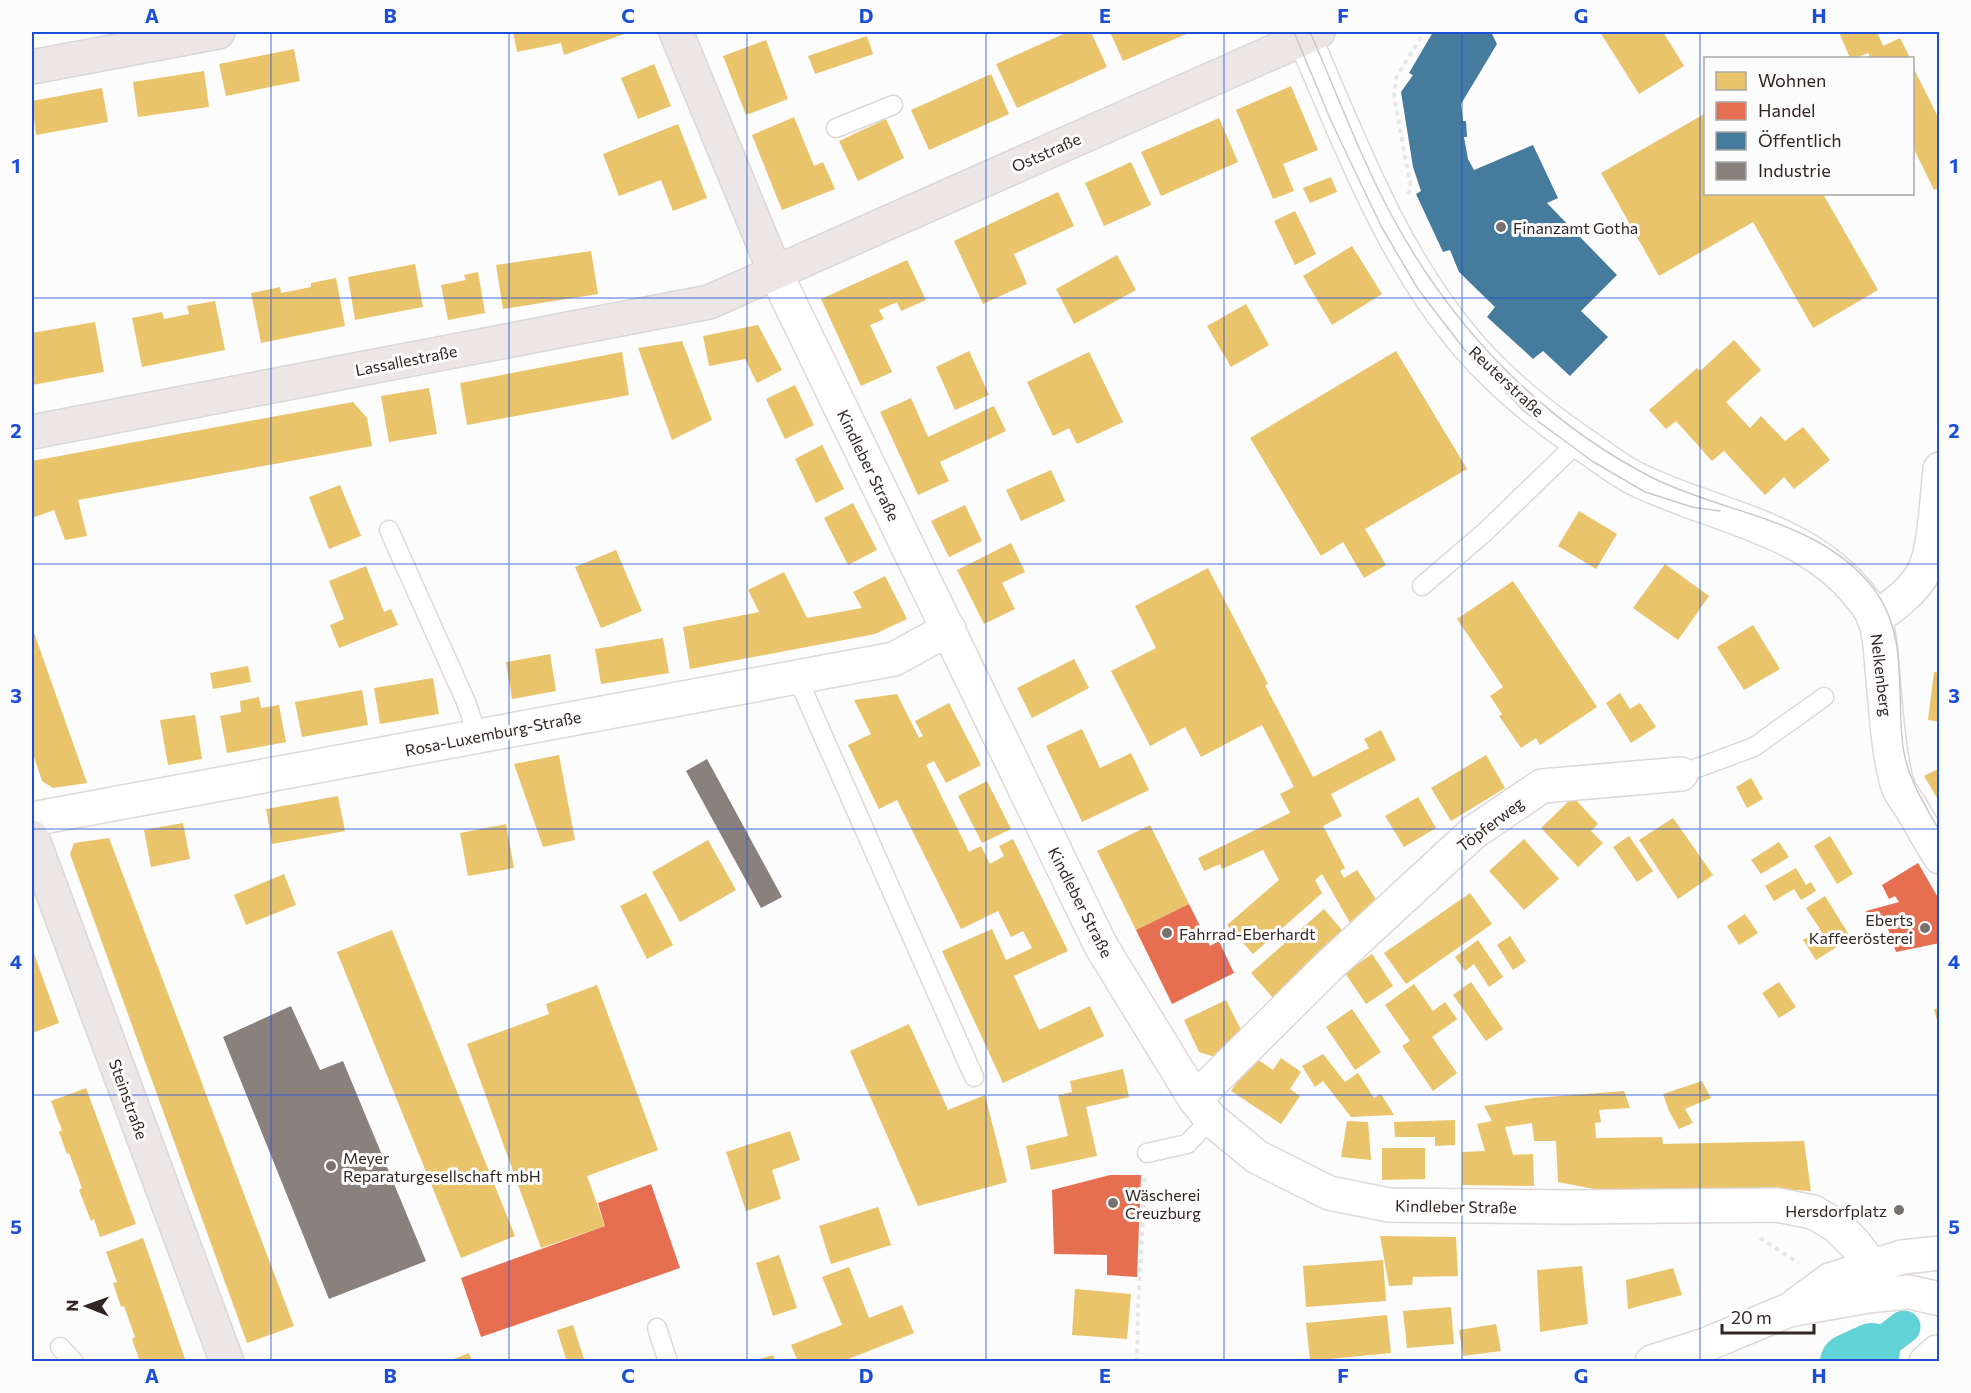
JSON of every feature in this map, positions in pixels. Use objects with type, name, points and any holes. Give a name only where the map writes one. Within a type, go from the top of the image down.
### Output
[{"type":"main road","points":[[32,67],[145,39],[218,32]]},
{"type":"main road","name":"Kindleber Straße","points":[[676,32],[775,272]]},
{"type":"main road","name":"Oststraße","points":[[775,272],[1308,34]]},
{"type":"main road","name":"Lassallestraße","points":[[32,432],[709,302],[775,272]]},
{"type":"main road","name":"Steinstraße","points":[[32,837],[227,1362]]},
{"type":"street","name":"Reuterstraße","points":[[1308,34],[1355,157],[1387,222],[1431,295],[1468,345],[1531,406],[1629,475],[1667,494],[1720,511],[1788,538],[1818,556],[1846,580],[1862,599],[1874,619]]},
{"type":"street","name":"Kindleber Straße","points":[[775,272],[1101,946],[1203,1109],[1257,1157],[1329,1193],[1389,1205],[1569,1207],[1777,1205],[1813,1212],[1837,1226],[1872,1266]]},
{"type":"street","name":"Nelkenberg","points":[[1940,469],[1930,552],[1923,574],[1898,602],[1874,619],[1881,650],[1892,761],[1897,784],[1940,857]]},
{"type":"street","name":"Rosa-Luxemburg-Straße","points":[[32,819],[894,659],[949,629]]},
{"type":"street","name":"Töpferweg","points":[[1203,1109],[1329,966],[1474,832],[1542,786],[1681,774]]},
{"type":"street","points":[[1789,1310],[1830,1280],[1902,1257],[1940,1254]]},
{"type":"street","points":[[1652,1362],[1705,1345],[1789,1310],[1868,1296],[1909,1292],[1940,1299]]},
{"type":"lane","points":[[836,128],[893,105]]},
{"type":"lane","points":[[1422,586],[1484,533],[1578,441]]},
{"type":"lane","points":[[389,530],[466,702],[478,736]]},
{"type":"lane","points":[[797,677],[974,1077]]},
{"type":"lane","name":"Töpferweg","points":[[1681,774],[1754,747],[1824,697]]},
{"type":"lane","points":[[1147,1153],[1187,1144],[1203,1109]]},
{"type":"lane","points":[[657,1328],[668,1362]]},
{"type":"lane","points":[[60,1347],[74,1362]]},
{"type":"path","points":[[1406,200],[1411,189],[1394,96],[1396,78],[1425,32]]},
{"type":"path","points":[[1137,1362],[1147,1153]]},
{"type":"building: Wohnen","points":[[513,32],[630,32],[564,55],[561,43],[517,52]]},
{"type":"building: Wohnen","points":[[1068,32],[1091,32],[1107,67],[1017,108],[996,64]]},
{"type":"building: Wohnen","points":[[1110,32],[1191,32],[1123,61]]},
{"type":"building: Wohnen","points":[[1600,32],[1663,32],[1684,66],[1639,94]]},
{"type":"building: Wohnen","points":[[1839,32],[1877,32],[1883,46],[1900,38],[1910,57],[1870,57],[1868,53],[1850,57]]},
{"type":"building: Wohnen","points":[[867,36],[873,54],[815,74],[808,56]]},
{"type":"building: Wohnen","points":[[766,40],[788,99],[746,115],[723,56]]},
{"type":"building: Wohnen","points":[[294,49],[300,81],[226,96],[219,64]]},
{"type":"building: Wohnen","points":[[654,64],[671,106],[638,119],[621,78]]},
{"type":"building: Wohnen","points":[[1914,69],[1940,121],[1938,123],[1940,127],[1940,187],[1934,190],[1914,149]]},
{"type":"building: Wohnen","points":[[204,71],[209,107],[138,117],[133,82]]},
{"type":"building: Wohnen","points":[[991,74],[1009,114],[929,150],[911,110]]},
{"type":"building: Wohnen","points":[[1291,86],[1318,150],[1283,164],[1294,191],[1273,199],[1236,110]]},
{"type":"building: Wohnen","points":[[102,88],[108,122],[36,135],[32,101]]},
{"type":"building: Wohnen","points":[[1704,114],[1704,195],[1824,195],[1878,290],[1813,328],[1753,222],[1659,276],[1601,173]]},
{"type":"building: Wohnen","points":[[794,117],[814,166],[823,162],[835,189],[782,210],[752,135]]},
{"type":"building: Wohnen","points":[[1219,118],[1238,162],[1161,196],[1141,152]]},
{"type":"building: Wohnen","points":[[886,119],[904,158],[858,181],[839,141]]},
{"type":"building: Wohnen","points":[[678,124],[707,198],[673,211],[661,180],[619,196],[603,154]]},
{"type":"building: Wohnen","points":[[1131,162],[1151,205],[1104,226],[1085,183]]},
{"type":"building: Wohnen","points":[[1331,177],[1337,192],[1310,203],[1303,188]]},
{"type":"building: Wohnen","points":[[1058,192],[1074,226],[1014,254],[1027,284],[983,304],[954,241]]},
{"type":"building: Wohnen","points":[[1295,211],[1316,254],[1295,265],[1274,221]]},
{"type":"building: Wohnen","points":[[1352,246],[1382,294],[1332,325],[1303,276]]},
{"type":"building: Wohnen","points":[[591,251],[598,294],[503,309],[496,265]]},
{"type":"building: Wohnen","points":[[1117,255],[1136,290],[1074,324],[1056,289]]},
{"type":"building: Wohnen","points":[[907,260],[926,300],[901,311],[897,302],[879,310],[884,319],[870,325],[892,372],[861,386],[821,299]]},
{"type":"building: Wohnen","points":[[415,264],[423,307],[355,320],[348,277]]},
{"type":"building: Wohnen","points":[[478,272],[485,313],[448,320],[441,285],[466,280],[464,275]]},
{"type":"building: Wohnen","points":[[336,278],[345,326],[261,343],[251,293],[280,287],[281,293],[311,287],[311,283]]},
{"type":"building: Wohnen","points":[[215,301],[225,350],[142,367],[132,318],[162,312],[164,319],[189,314],[187,306]]},
{"type":"building: Wohnen","points":[[1246,304],[1269,345],[1231,367],[1207,326]]},
{"type":"building: Wohnen","points":[[95,322],[104,372],[32,385],[32,333]]},
{"type":"building: Wohnen","points":[[758,325],[782,370],[757,383],[745,359],[709,366],[703,336]]},
{"type":"building: Wohnen","points":[[1734,340],[1761,370],[1726,402],[1750,428],[1761,416],[1785,441],[1803,427],[1830,460],[1794,489],[1784,477],[1765,495],[1724,451],[1712,461],[1676,421],[1666,429],[1649,410],[1697,368],[1700,371]]},
{"type":"building: Wohnen","points":[[682,341],[712,420],[672,440],[638,348]]},
{"type":"building: Wohnen","points":[[969,351],[989,395],[955,410],[936,367]]},
{"type":"building: Wohnen","points":[[1396,351],[1467,469],[1365,529],[1386,565],[1364,578],[1343,542],[1321,556],[1250,438]]},
{"type":"building: Wohnen","points":[[622,352],[629,395],[467,425],[460,383]]},
{"type":"building: Wohnen","points":[[1089,352],[1123,422],[1077,444],[1069,428],[1053,436],[1027,382]]},
{"type":"building: Wohnen","points":[[795,385],[814,425],[785,439],[766,399]]},
{"type":"building: Wohnen","points":[[429,388],[437,434],[389,442],[381,396]]},
{"type":"building: Wohnen","points":[[911,398],[928,437],[994,406],[1006,431],[940,462],[949,481],[918,495],[880,412]]},
{"type":"building: Wohnen","points":[[353,402],[367,418],[372,446],[78,500],[87,536],[65,540],[54,510],[32,518],[32,461]]},
{"type":"building: Wohnen","points":[[822,445],[844,489],[816,503],[795,459]]},
{"type":"building: Wohnen","points":[[1051,470],[1065,501],[1021,521],[1006,490]]},
{"type":"building: Wohnen","points":[[340,485],[361,536],[329,549],[309,497]]},
{"type":"building: Wohnen","points":[[853,503],[877,550],[848,565],[824,518]]},
{"type":"building: Wohnen","points":[[965,505],[982,541],[949,557],[931,521]]},
{"type":"building: Wohnen","points":[[1579,511],[1617,534],[1596,569],[1558,546]]},
{"type":"building: Wohnen","points":[[1011,543],[1025,572],[1002,583],[1015,609],[984,624],[957,570]]},
{"type":"building: Wohnen","points":[[616,550],[642,611],[601,628],[575,567]]},
{"type":"building: Wohnen","points":[[1665,564],[1709,596],[1678,640],[1633,608]]},
{"type":"building: Wohnen","points":[[366,566],[384,612],[391,609],[398,625],[339,648],[330,625],[344,619],[329,581]]},
{"type":"building: Wohnen","points":[[1208,568],[1313,777],[1369,748],[1364,739],[1381,730],[1396,760],[1331,794],[1342,816],[1323,826],[1345,868],[1340,871],[1344,878],[1357,870],[1379,904],[1353,928],[1322,874],[1315,880],[1322,893],[1253,954],[1227,925],[1279,880],[1263,850],[1222,869],[1220,864],[1204,871],[1198,858],[1290,813],[1280,794],[1294,787],[1262,725],[1201,757],[1185,727],[1150,746],[1111,671],[1156,648],[1135,606]]},
{"type":"building: Wohnen","points":[[784,572],[807,618],[862,608],[853,592],[885,576],[907,619],[875,634],[690,669],[683,627],[759,612],[748,590]]},
{"type":"building: Wohnen","points":[[1513,581],[1597,707],[1540,745],[1536,738],[1521,748],[1499,716],[1502,714],[1490,696],[1503,687],[1457,619]]},
{"type":"building: Wohnen","points":[[1753,625],[1780,669],[1744,690],[1717,647]]},
{"type":"building: Wohnen","points":[[32,627],[87,783],[53,788],[42,781],[32,751]]},
{"type":"building: Wohnen","points":[[663,638],[669,673],[601,684],[595,649]]},
{"type":"building: Wohnen","points":[[550,654],[556,691],[512,699],[506,662]]},
{"type":"building: Wohnen","points":[[1074,659],[1089,688],[1032,718],[1017,688]]},
{"type":"building: Wohnen","points":[[248,666],[251,682],[213,689],[210,673]]},
{"type":"building: Wohnen","points":[[1934,672],[1940,673],[1940,722],[1928,720]]},
{"type":"building: Wohnen","points":[[433,678],[439,714],[380,724],[374,688]]},
{"type":"building: Wohnen","points":[[362,690],[368,725],[302,737],[295,702]]},
{"type":"building: Wohnen","points":[[1620,693],[1630,709],[1640,703],[1656,727],[1631,743],[1606,703]]},
{"type":"building: Wohnen","points":[[897,694],[919,738],[923,736],[915,721],[949,703],[981,765],[946,783],[934,761],[926,765],[969,852],[981,846],[990,864],[1004,856],[999,846],[1013,839],[1068,951],[1014,976],[1039,1030],[1090,1006],[1104,1036],[1003,1083],[942,951],[992,929],[1006,960],[1032,948],[1023,931],[1011,937],[998,911],[961,929],[897,800],[879,809],[848,745],[871,734],[854,700]]},
{"type":"building: Wohnen","points":[[259,697],[261,708],[279,705],[286,742],[227,753],[220,716],[241,712],[240,701]]},
{"type":"building: Wohnen","points":[[195,715],[202,759],[168,765],[160,720]]},
{"type":"building: Wohnen","points":[[1082,729],[1100,768],[1131,753],[1149,790],[1082,822],[1046,746]]},
{"type":"building: Wohnen","points":[[559,755],[575,840],[543,847],[514,764]]},
{"type":"building: Wohnen","points":[[1486,755],[1505,788],[1451,821],[1431,788]]},
{"type":"building: Wohnen","points":[[1940,768],[1940,803],[1924,776]]},
{"type":"building: Wohnen","points":[[1751,778],[1763,799],[1747,808],[1736,787]]},
{"type":"building: Wohnen","points":[[987,781],[1011,829],[982,843],[958,796]]},
{"type":"building: Wohnen","points":[[338,796],[345,831],[272,844],[266,809]]},
{"type":"building: Wohnen","points":[[1418,797],[1436,828],[1404,847],[1385,816]]},
{"type":"building: Wohnen","points":[[1573,797],[1598,824],[1591,831],[1603,843],[1578,867],[1541,828]]},
{"type":"building: Wohnen","points":[[1673,818],[1713,875],[1678,899],[1639,840]]},
{"type":"building: Wohnen","points":[[183,823],[190,859],[151,867],[144,830]]},
{"type":"building: Wohnen","points":[[506,824],[514,868],[468,876],[460,833]]},
{"type":"building: Wohnen","points":[[1150,825],[1189,904],[1136,930],[1097,851]]},
{"type":"building: Wohnen","points":[[1629,836],[1653,871],[1637,882],[1613,847]]},
{"type":"building: Wohnen","points":[[1830,836],[1853,874],[1837,884],[1814,846]]},
{"type":"building: Wohnen","points":[[109,838],[294,1326],[247,1343],[70,854],[74,843]]},
{"type":"building: Wohnen","points":[[1524,839],[1559,879],[1524,910],[1489,871]]},
{"type":"building: Wohnen","points":[[708,840],[736,890],[680,922],[652,872]]},
{"type":"building: Wohnen","points":[[1779,842],[1789,857],[1761,874],[1751,860]]},
{"type":"building: Wohnen","points":[[1796,868],[1806,885],[1811,882],[1816,891],[1801,900],[1794,889],[1774,901],[1765,886]]},
{"type":"building: Wohnen","points":[[284,874],[296,905],[246,925],[234,895]]},
{"type":"building: Wohnen","points":[[646,893],[673,945],[647,959],[620,906]]},
{"type":"building: Wohnen","points":[[1470,893],[1492,924],[1406,984],[1384,953]]},
{"type":"building: Wohnen","points":[[1825,896],[1851,938],[1816,960],[1803,940],[1820,929],[1806,908]]},
{"type":"building: Wohnen","points":[[1324,909],[1347,936],[1275,1000],[1251,973]]},
{"type":"building: Wohnen","points":[[1745,914],[1758,933],[1739,945],[1727,926]]},
{"type":"building: Wohnen","points":[[392,930],[515,1236],[461,1258],[337,952]]},
{"type":"building: Wohnen","points":[[1510,936],[1526,961],[1513,970],[1497,945]]},
{"type":"building: Wohnen","points":[[1478,940],[1503,977],[1489,987],[1474,964],[1465,971],[1455,957]]},
{"type":"building: Wohnen","points":[[32,948],[59,1023],[32,1033]]},
{"type":"building: Wohnen","points":[[1372,954],[1393,986],[1366,1004],[1345,973]]},
{"type":"building: Wohnen","points":[[1471,982],[1503,1029],[1486,1041],[1453,995]]},
{"type":"building: Wohnen","points":[[1779,982],[1796,1007],[1779,1018],[1762,993]]},
{"type":"building: Wohnen","points":[[1414,984],[1433,1011],[1445,1002],[1457,1019],[1432,1037],[1457,1073],[1433,1091],[1402,1046],[1410,1041],[1385,1005]]},
{"type":"building: Wohnen","points":[[597,985],[658,1150],[587,1176],[605,1226],[541,1248],[467,1044],[549,1014],[546,1004]]},
{"type":"building: Wohnen","points":[[1226,1000],[1242,1032],[1215,1057],[1199,1052],[1184,1020]]},
{"type":"building: Wohnen","points":[[1940,1008],[1940,1027],[1939,1027],[1934,1009]]},
{"type":"building: Wohnen","points":[[1352,1009],[1381,1052],[1355,1070],[1326,1027]]},
{"type":"building: Wohnen","points":[[909,1024],[948,1110],[985,1095],[1007,1182],[918,1206],[850,1051]]},
{"type":"building: Wohnen","points":[[1323,1054],[1345,1082],[1358,1073],[1374,1098],[1381,1094],[1394,1115],[1351,1117],[1323,1081],[1315,1087],[1302,1066]]},
{"type":"building: Wohnen","points":[[1254,1057],[1273,1070],[1281,1058],[1301,1072],[1290,1089],[1300,1096],[1281,1124],[1231,1091]]},
{"type":"building: Wohnen","points":[[1123,1069],[1129,1097],[1086,1107],[1097,1156],[1031,1170],[1026,1146],[1068,1136],[1058,1095],[1072,1092],[1070,1081]]},
{"type":"building: Wohnen","points":[[1702,1081],[1711,1098],[1685,1109],[1693,1123],[1679,1129],[1663,1094]]},
{"type":"building: Wohnen","points":[[86,1088],[136,1224],[100,1237],[94,1219],[91,1221],[79,1190],[82,1188],[59,1132],[62,1130],[51,1101]]},
{"type":"building: Wohnen","points":[[1624,1091],[1630,1108],[1599,1110],[1601,1122],[1595,1123],[1596,1138],[1662,1137],[1663,1144],[1804,1141],[1811,1191],[1594,1189],[1558,1182],[1556,1141],[1534,1141],[1532,1123],[1505,1127],[1513,1155],[1533,1154],[1534,1186],[1462,1185],[1462,1152],[1485,1151],[1477,1124],[1492,1121],[1484,1106],[1534,1098]]},
{"type":"building: Wohnen","points":[[1455,1120],[1455,1145],[1435,1146],[1435,1137],[1395,1137],[1394,1122]]},
{"type":"building: Wohnen","points":[[1347,1121],[1368,1122],[1371,1160],[1341,1157]]},
{"type":"building: Wohnen","points":[[790,1131],[800,1160],[772,1170],[781,1199],[746,1211],[726,1152]]},
{"type":"building: Wohnen","points":[[1382,1148],[1425,1148],[1425,1179],[1382,1180]]},
{"type":"building: Wohnen","points":[[878,1207],[891,1245],[831,1264],[819,1226]]},
{"type":"building: Wohnen","points":[[1380,1236],[1456,1237],[1458,1276],[1413,1277],[1412,1285],[1389,1286]]},
{"type":"building: Wohnen","points":[[143,1238],[186,1362],[140,1362],[132,1339],[135,1337],[124,1306],[121,1307],[113,1283],[117,1282],[106,1252]]},
{"type":"building: Wohnen","points":[[779,1255],[797,1308],[773,1316],[756,1263]]},
{"type":"building: Wohnen","points":[[1383,1260],[1386,1301],[1306,1307],[1303,1266]]},
{"type":"building: Wohnen","points":[[1582,1266],[1588,1324],[1540,1332],[1537,1270]]},
{"type":"building: Wohnen","points":[[849,1267],[869,1318],[902,1305],[914,1333],[841,1362],[798,1362],[791,1345],[842,1325],[822,1277]]},
{"type":"building: Wohnen","points":[[1673,1268],[1682,1295],[1628,1309],[1626,1280]]},
{"type":"building: Wohnen","points":[[1075,1289],[1131,1294],[1127,1339],[1072,1335]]},
{"type":"building: Wohnen","points":[[1451,1307],[1454,1344],[1407,1348],[1403,1311]]},
{"type":"building: Wohnen","points":[[1387,1315],[1391,1353],[1310,1361],[1306,1323]]},
{"type":"building: Wohnen","points":[[1496,1324],[1501,1351],[1463,1356],[1459,1330]]},
{"type":"building: Wohnen","points":[[573,1325],[585,1362],[567,1362],[557,1330]]},
{"type":"building: Wohnen","points":[[469,1353],[472,1362],[449,1362],[449,1361]]},
{"type":"building: Wohnen","points":[[773,1355],[775,1362],[752,1362],[752,1361]]},
{"type":"building: Handel","points":[[1918,863],[1940,901],[1940,943],[1896,952],[1887,926],[1879,929],[1866,911],[1899,902],[1895,896],[1889,899],[1882,885]]},
{"type":"building: Handel","points":[[1189,904],[1210,946],[1219,941],[1234,973],[1172,1004],[1136,930]]},
{"type":"building: Handel","points":[[1110,1175],[1141,1175],[1137,1277],[1107,1275],[1107,1255],[1054,1254],[1052,1190]]},
{"type":"building: Handel","points":[[651,1184],[680,1268],[481,1337],[461,1278],[605,1226],[598,1203]]},
{"type":"building: Öffentlich","name":"Finanzamt Gotha","points":[[1433,32],[1491,32],[1497,44],[1461,104],[1463,121],[1466,121],[1467,137],[1464,137],[1468,159],[1474,170],[1533,145],[1558,198],[1547,203],[1617,275],[1581,311],[1608,337],[1570,376],[1543,351],[1533,359],[1487,317],[1495,307],[1459,272],[1450,250],[1443,252],[1416,194],[1421,191],[1413,167],[1401,92],[1413,75],[1409,73]]},
{"type":"building: Industrie","points":[[707,759],[782,897],[761,908],[686,771]]},
{"type":"building: Industrie","name":"Meyer Reparaturgesellschaft mbH","points":[[291,1006],[320,1070],[343,1061],[426,1261],[329,1299],[223,1037]]},
{"type":"waterway","points":[[1872,1351],[1904,1327]]},
{"type":"waterway","points":[[1848,1362],[1872,1351]]},
{"type":"tram line","points":[[1294,32],[1332,123],[1381,226],[1418,289],[1464,349],[1524,411],[1592,461],[1645,492],[1692,507],[1720,511]]},
{"type":"tram line","points":[[1310,32],[1359,148],[1392,216],[1442,295],[1503,367],[1537,399],[1612,455],[1682,491],[1800,533],[1827,547],[1852,566],[1874,589],[1885,607],[1897,645],[1901,727],[1908,770],[1940,832]]},
{"type":"place","name":"Finanzamt Gotha","points":[[1501,227]]},
{"type":"place","name":"Eberts Kaffeerösterei","points":[[1925,928]]},
{"type":"place","name":"Fahrrad-Eberhardt","points":[[1167,933]]},
{"type":"place","name":"Meyer Reparaturgesellschaft mbH","points":[[331,1166]]},
{"type":"place","name":"Wäscherei Creuzburg","points":[[1113,1203]]},
{"type":"place","name":"Hersdorfplatz","points":[[1899,1210]]}]
